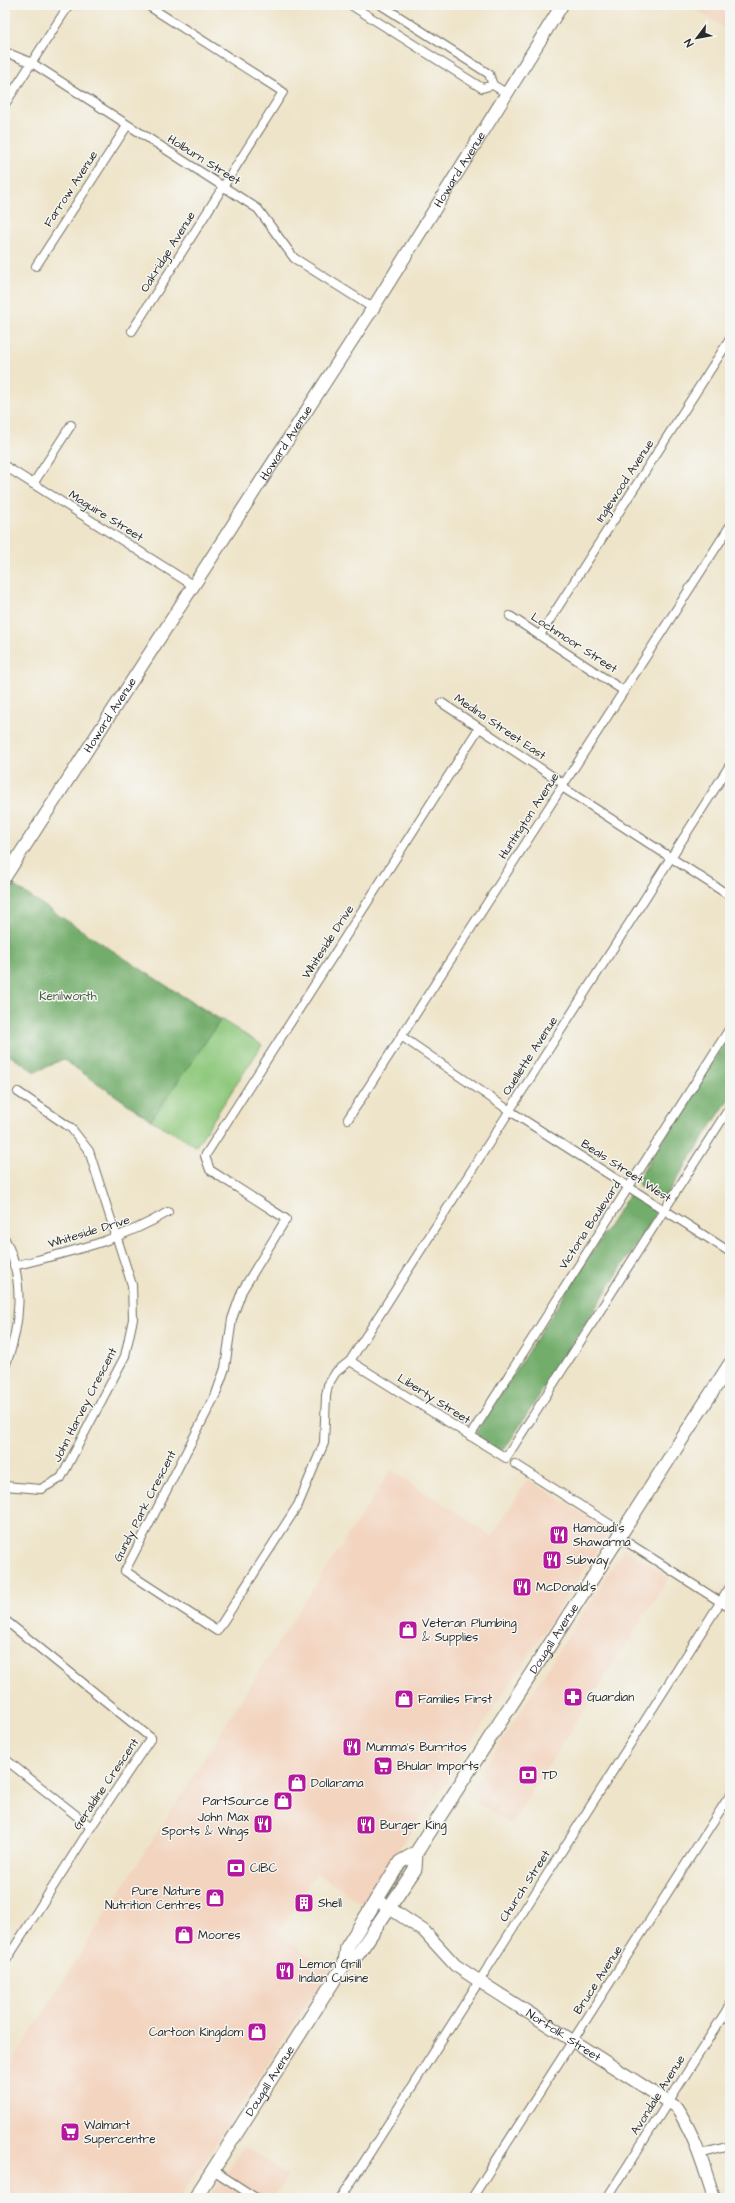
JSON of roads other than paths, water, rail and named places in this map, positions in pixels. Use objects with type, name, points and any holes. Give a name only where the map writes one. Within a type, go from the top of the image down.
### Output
[{"type":"main road","name":"Dougall Avenue","points":[[345,1963],[347,1947],[376,1899],[400,1862],[416,1853],[730,1364]]},
{"type":"main road","name":"Dougall Avenue","points":[[195,2198],[345,1963],[358,1954],[390,1909],[415,1869],[416,1853]]},
{"type":"street","points":[[5,104],[69,5]]},
{"type":"street","name":"Oakridge Avenue","points":[[132,331],[283,92],[147,5]]},
{"type":"street","points":[[351,5],[482,88],[493,85]]},
{"type":"street","points":[[381,5],[489,74],[493,85],[506,93]]},
{"type":"street","name":"Howard Avenue","points":[[5,877],[373,308],[562,5]]},
{"type":"street","name":"Holburn Street","points":[[5,52],[32,63],[127,126],[224,186],[258,209],[294,258],[373,308]]},
{"type":"street","name":"Farrow Avenue","points":[[36,266],[127,126]]},
{"type":"street","name":"Inglewood Avenue","points":[[540,635],[730,339]]},
{"type":"street","points":[[33,484],[71,425]]},
{"type":"street","name":"Maguire Street","points":[[5,466],[194,586]]},
{"type":"street","name":"Huntington Avenue","points":[[348,1119],[624,690],[728,532]]},
{"type":"street","name":"Lochmoor Street","points":[[510,616],[624,690]]},
{"type":"street","name":"Medina Street East","points":[[442,703],[670,858],[730,896]]},
{"type":"street","name":"Whiteside Drive","points":[[210,1170],[205,1156],[480,728]]},
{"type":"street","name":"Ouellette Avenue","points":[[350,1360],[730,764]]},
{"type":"street","name":"Victoria Boulevard","points":[[470,1436],[730,1028]]},
{"type":"street","name":"Beals Street West","points":[[402,1036],[510,1111],[730,1252]]},
{"type":"street","name":"John Harvey Crescent","points":[[5,1486],[41,1489],[61,1478],[125,1356],[133,1319],[132,1285],[118,1237],[89,1151],[71,1128],[18,1092]]},
{"type":"street","points":[[664,1210],[730,1107]]},
{"type":"street","name":"Gundy Park Crescent","points":[[210,1170],[286,1219],[242,1291],[232,1319],[225,1368],[216,1394],[125,1571],[217,1631],[298,1505],[324,1442],[326,1396],[328,1385],[336,1372],[350,1360]]},
{"type":"street","name":"Liberty Street","points":[[350,1360],[506,1458],[664,1210]]},
{"type":"street","name":"Whiteside Drive","points":[[14,1266],[118,1237],[144,1226],[168,1212]]},
{"type":"street","points":[[5,1239],[14,1266],[20,1301],[14,1343],[5,1367]]},
{"type":"street","points":[[515,1464],[730,1608]]},
{"type":"street","name":"Church Street","points":[[341,2198],[730,1587]]},
{"type":"street","name":"Geraldine Crescent","points":[[5,1620],[151,1738],[91,1827],[5,1962]]},
{"type":"street","points":[[5,1759],[91,1827]]},
{"type":"street","name":"Bruce Avenue","points":[[472,2198],[730,1795]]},
{"type":"street","name":"Norfolk Street","points":[[376,1899],[424,1931],[455,1965],[676,2107],[686,2121],[700,2154],[714,2198]]},
{"type":"street","name":"Avondale Avenue","points":[[607,2198],[730,2005]]},
{"type":"street","points":[[700,2154],[730,2146]]},
{"type":"street","points":[[213,2170],[256,2198]]},
{"type":"place","name":"Hamoudi's Shawarma","points":[[559,1535]]},
{"type":"place","name":"Subway","points":[[552,1560]]},
{"type":"place","name":"McDonald's","points":[[522,1587]]},
{"type":"place","name":"Veteran Plumbing & Supplies","points":[[408,1630]]},
{"type":"place","name":"Guardian","points":[[573,1697]]},
{"type":"place","name":"Families First","points":[[404,1699]]},
{"type":"place","name":"Mumma's Burritos","points":[[352,1747]]},
{"type":"place","name":"Bhular Imports","points":[[383,1766]]},
{"type":"place","name":"TD","points":[[528,1775]]},
{"type":"place","name":"Dollarama","points":[[297,1783]]},
{"type":"place","name":"PartSource","points":[[283,1801]]},
{"type":"place","name":"John Max Sports & Wings","points":[[263,1824]]},
{"type":"place","name":"Burger King","points":[[366,1825]]},
{"type":"place","name":"CIBC","points":[[236,1868]]},
{"type":"place","name":"Pure Nature Nutrition Centres","points":[[215,1898]]},
{"type":"place","name":"Shell","points":[[304,1903]]},
{"type":"place","name":"Moores","points":[[184,1935]]},
{"type":"place","name":"Lemon Grill Indian Cuisine","points":[[285,1971]]},
{"type":"place","name":"Cartoon Kingdom","points":[[257,2032]]},
{"type":"place","name":"Walmart Supercentre","points":[[70,2132]]},
{"type":"park label","name":"Kenilworth","points":[[68,996]]}]
